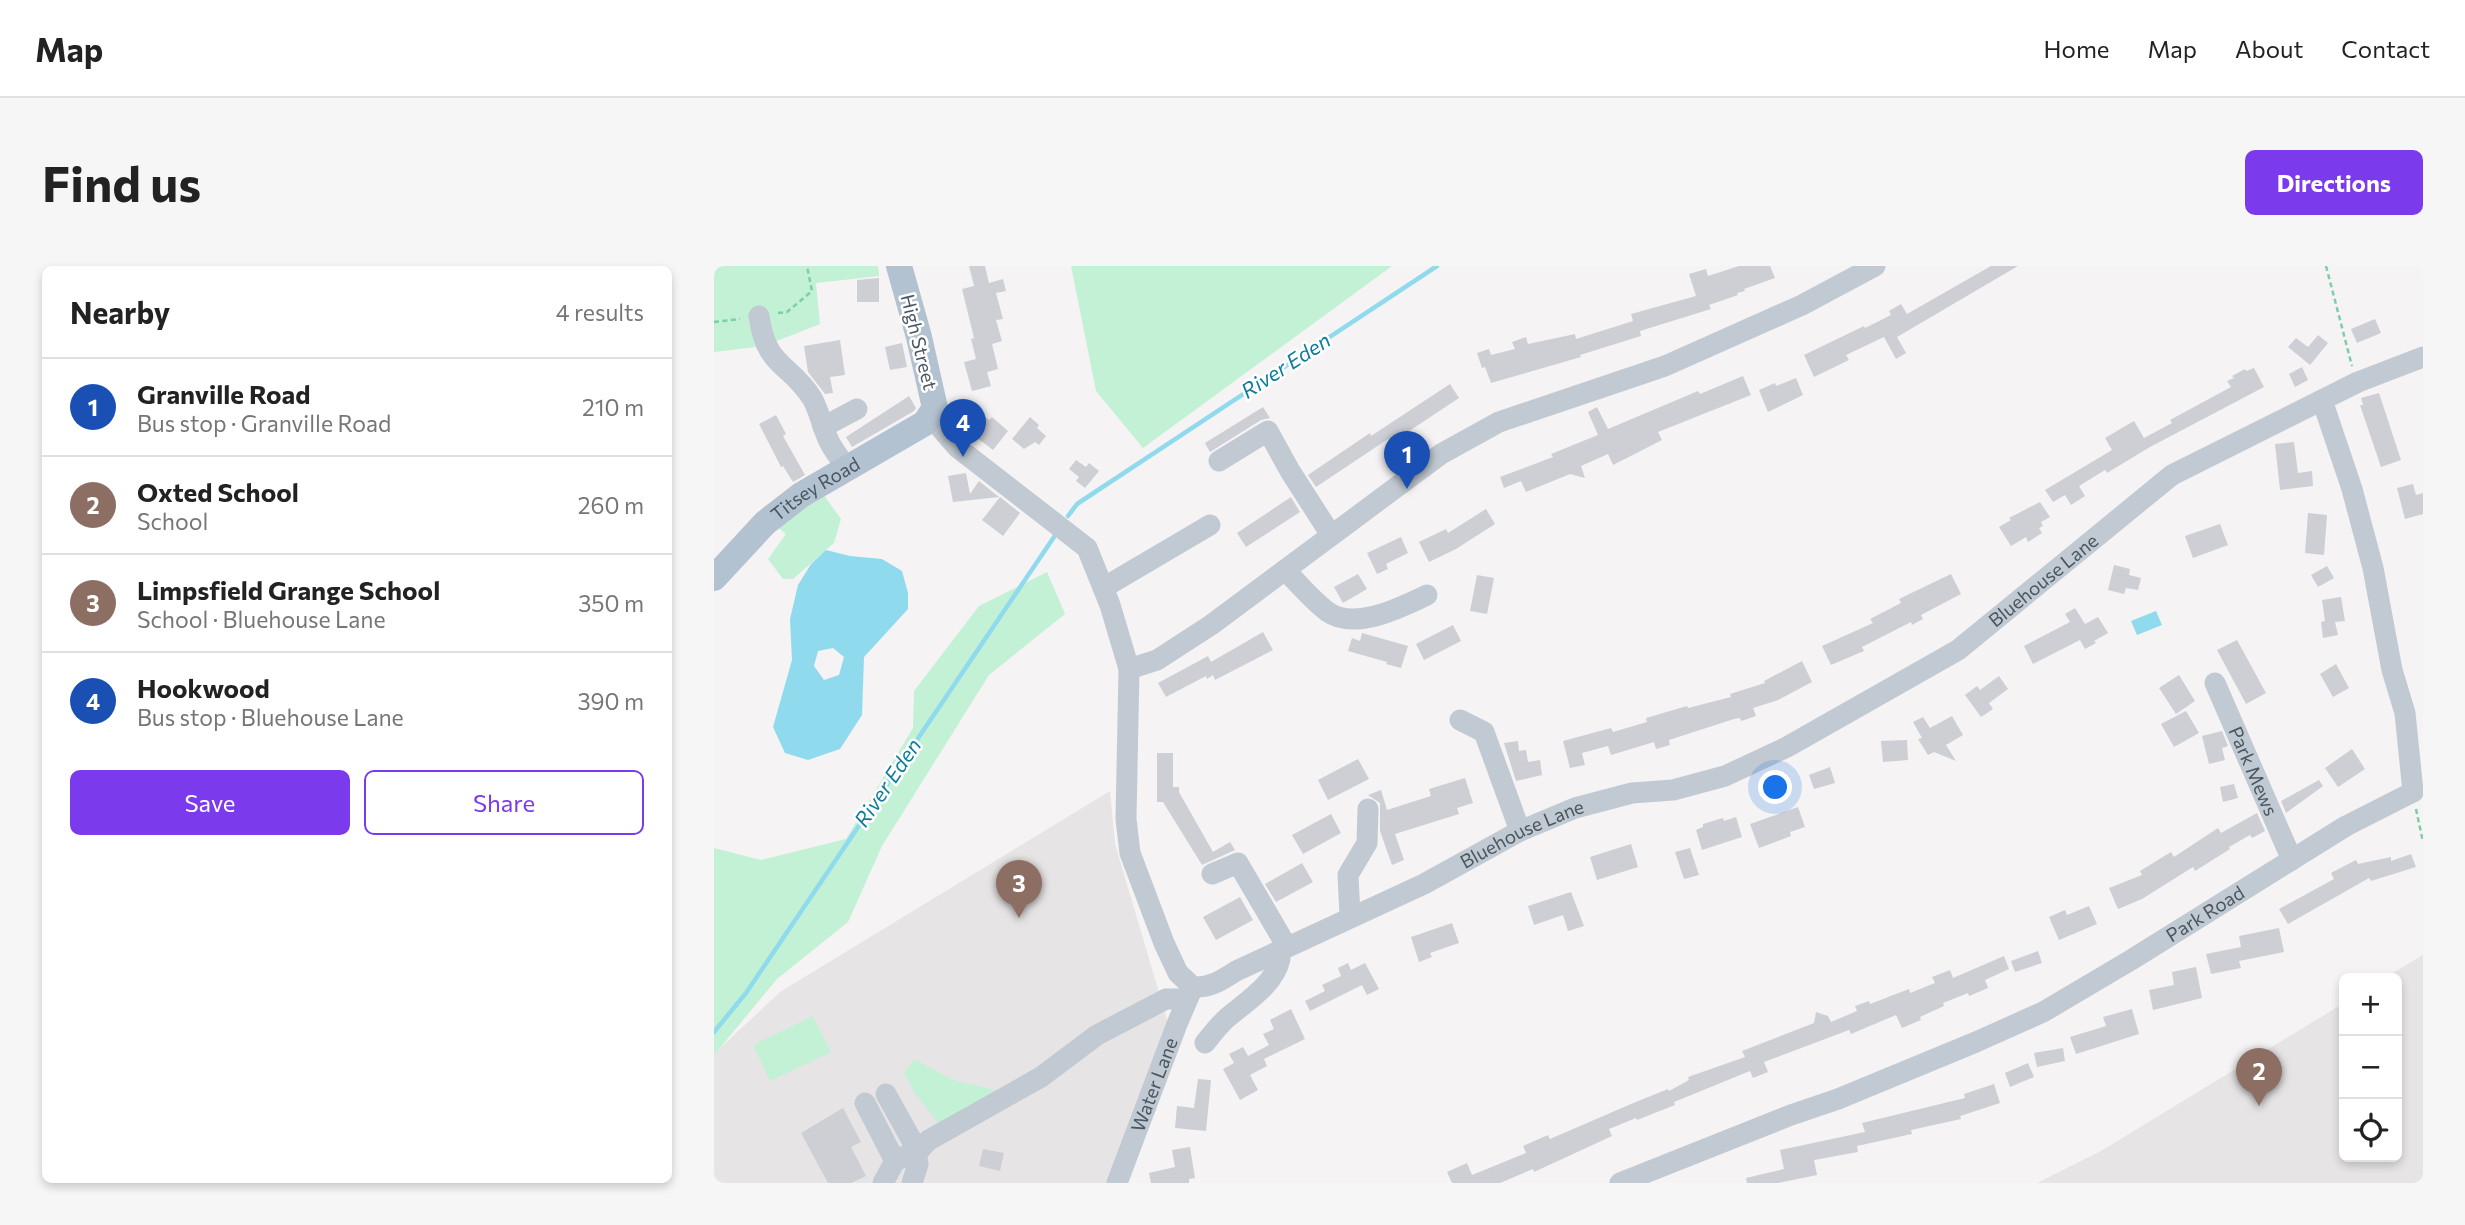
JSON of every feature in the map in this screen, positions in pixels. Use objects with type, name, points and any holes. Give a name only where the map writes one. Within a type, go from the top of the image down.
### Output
[{"type":"main road","name":"High Street","points":[[899,266],[919,337],[934,408],[931,417]]},
{"type":"main road","name":"Titsey Road","points":[[714,578],[765,523],[801,495],[931,417]]},
{"type":"street","points":[[1129,669],[1157,660],[1211,625],[1441,454],[1499,422],[1665,366],[1802,304],[1875,266]]},
{"type":"street","points":[[759,316],[761,331],[770,354],[813,399],[829,442],[846,467]]},
{"type":"street","name":"Bluehouse Lane","points":[[895,1161],[918,1151],[929,1140],[1041,1077],[1097,1035],[1166,999],[1217,983],[1236,971],[1350,916],[1424,884],[1520,831],[1575,808],[1632,793],[1672,790],[1725,776],[1787,747],[1958,650],[2172,475],[2358,382],[2423,357]]},
{"type":"street","points":[[2322,400],[2352,489],[2377,588],[2392,670],[2414,711],[2418,795]]},
{"type":"street","points":[[823,427],[857,409]]},
{"type":"street","points":[[931,417],[958,449],[1087,548],[1129,669],[1126,819],[1130,853],[1164,943],[1190,993]]},
{"type":"street","points":[[1219,461],[1268,431],[1331,535]]},
{"type":"street","points":[[1103,588],[1210,525]]},
{"type":"street","points":[[1285,570],[1330,614],[1345,619],[1369,617],[1395,610],[1427,595]]},
{"type":"street","name":"Park Mews","points":[[2215,683],[2292,860]]},
{"type":"street","points":[[1460,720],[1484,732],[1520,831]]},
{"type":"street","name":"Park Road","points":[[1620,1183],[1851,1094],[2043,1012],[2346,827],[2418,795]]},
{"type":"street","points":[[1350,916],[1348,875],[1367,843],[1368,809]]},
{"type":"street","points":[[1205,1043],[1226,1019],[1255,995],[1278,970],[1281,950],[1238,863],[1212,874]]},
{"type":"street","name":"Water Lane","points":[[1117,1183],[1190,993]]},
{"type":"street","points":[[886,1094],[918,1151],[918,1164],[912,1183]]},
{"type":"street","points":[[866,1103],[895,1161],[883,1183]]},
{"type":"path","points":[[2326,266],[2358,382]]},
{"type":"path","points":[[2418,795],[2423,842]]},
{"type":"shaded area","points":[[1110,791],[1115,844],[1168,1023],[1112,1183],[714,1183],[714,1055],[717,1051],[780,992]]},
{"type":"shaded area","points":[[2423,955],[2423,1183],[2037,1183],[2101,1151],[2339,1006],[2339,1162],[2402,1162],[2402,973],[2392,973]]},
{"type":"green space","points":[[714,266],[878,266],[879,276],[816,283],[820,324],[764,346],[714,352]]},
{"type":"green space","points":[[1071,266],[1392,266],[1143,448],[1096,391]]},
{"type":"green space","points":[[821,491],[841,519],[834,543],[793,579],[783,579],[768,559],[786,534],[772,523]]},
{"type":"green space","points":[[1047,572],[1065,614],[989,675],[882,846],[848,922],[777,979],[714,1055],[714,848],[761,860],[846,839],[913,728],[914,691],[979,606]]},
{"type":"green space","points":[[813,1016],[831,1052],[770,1081],[753,1045]]},
{"type":"green space","points":[[914,1059],[953,1080],[1003,1092],[938,1123],[915,1093],[904,1073]]},
{"type":"water","points":[[826,550],[850,556],[882,559],[902,571],[908,593],[908,609],[864,657],[862,715],[840,749],[808,760],[785,753],[773,727],[792,660],[790,619],[798,585],[811,564]],"holes":[[[833,648],[844,657],[839,675],[824,680],[814,666],[818,651]]]},
{"type":"water","points":[[2156,611],[2162,625],[2137,635],[2131,621]]},
{"type":"building","points":[[969,266],[985,266],[989,283],[1003,279],[1006,291],[996,293],[1003,319],[996,320],[1002,341],[992,344],[998,369],[987,372],[991,386],[972,391],[964,362],[976,359],[971,339],[974,338],[962,289],[974,286]]},
{"type":"building","points":[[1739,266],[1770,266],[1775,278],[1709,305],[1711,309],[1640,331],[1641,336],[1580,355],[1581,357],[1491,383],[1485,367],[1482,368],[1477,353],[1489,349],[1491,355],[1515,349],[1512,342],[1526,337],[1528,344],[1575,334],[1576,339],[1633,321],[1631,314],[1696,296],[1689,274],[1706,269],[1708,276]]},
{"type":"building","points":[[1991,266],[2018,266],[1897,337],[1906,353],[1896,359],[1884,337],[1846,355],[1849,360],[1814,377],[1804,355],[1891,315],[1889,311],[1901,304],[1907,314]]},
{"type":"building","points":[[879,278],[879,302],[857,302],[857,280]]},
{"type":"building","points":[[2375,319],[2381,333],[2357,343],[2351,329]]},
{"type":"building","points":[[2318,335],[2328,343],[2310,365],[2288,347],[2296,338],[2308,347]]},
{"type":"building","points":[[840,340],[845,375],[830,377],[833,393],[825,394],[808,372],[804,346]]},
{"type":"building","points":[[902,343],[907,367],[890,370],[885,347]]},
{"type":"building","points":[[2302,367],[2308,380],[2295,387],[2289,374]]},
{"type":"building","points":[[2254,368],[2264,387],[2150,447],[2107,473],[2105,470],[2079,486],[2085,496],[2071,505],[2065,495],[2053,502],[2045,490],[2112,450],[2105,438],[2134,421],[2144,438],[2172,423],[2170,420],[2231,387],[2227,381],[2234,378],[2232,376],[2245,369]]},
{"type":"building","points":[[1743,376],[1751,395],[1658,432],[1662,440],[1613,465],[1608,454],[1581,466],[1585,478],[1570,474],[1526,492],[1521,481],[1504,488],[1500,477],[1553,457],[1551,454],[1598,435],[1588,412],[1597,407],[1608,429],[1698,391],[1700,394]]},
{"type":"building","points":[[1796,378],[1803,395],[1768,412],[1759,390]]},
{"type":"building","points":[[1450,384],[1459,398],[1391,443],[1388,439],[1316,487],[1308,475]]},
{"type":"building","points":[[2379,393],[2401,460],[2381,467],[2360,405],[2363,405],[2361,398]]},
{"type":"building","points":[[909,396],[916,408],[914,411],[852,447],[846,437]]},
{"type":"building","points":[[1263,407],[1270,418],[1261,420],[1210,452],[1205,443]]},
{"type":"building","points":[[981,414],[989,420],[992,417],[1008,431],[993,450],[976,437],[979,433],[971,427]]},
{"type":"building","points":[[776,415],[786,434],[783,436],[805,475],[793,482],[783,466],[781,467],[759,424]]},
{"type":"building","points":[[1030,417],[1046,436],[1039,445],[1035,442],[1024,449],[1012,439]]},
{"type":"building","points":[[2294,442],[2298,473],[2312,471],[2313,486],[2280,490],[2275,444]]},
{"type":"building","points":[[1076,460],[1086,467],[1089,463],[1099,471],[1085,488],[1076,481],[1079,477],[1069,469]]},
{"type":"building","points":[[966,473],[970,494],[979,481],[999,497],[953,502],[948,476]]},
{"type":"building","points":[[2413,484],[2416,495],[2423,493],[2423,514],[2405,519],[2397,488]]},
{"type":"building","points":[[1000,497],[1020,513],[1003,536],[982,520]]},
{"type":"building","points":[[1291,497],[1300,512],[1246,547],[1237,533]]},
{"type":"building","points":[[2040,502],[2050,517],[2041,522],[2043,526],[2039,528],[2042,533],[2028,542],[2026,537],[2011,546],[1999,527],[2011,520],[2009,518]]},
{"type":"building","points":[[1486,509],[1495,524],[1456,549],[1429,562],[1419,542],[1446,529],[1448,533]]},
{"type":"building","points":[[2308,513],[2327,515],[2324,555],[2305,553]]},
{"type":"building","points":[[2220,524],[2228,545],[2193,558],[2185,536]]},
{"type":"building","points":[[1401,537],[1408,553],[1386,564],[1388,569],[1377,574],[1367,553]]},
{"type":"building","points":[[2114,565],[2130,569],[2129,575],[2141,578],[2138,590],[2126,588],[2124,594],[2108,590]]},
{"type":"building","points":[[2327,566],[2334,578],[2318,587],[2311,575]]},
{"type":"building","points":[[1358,574],[1367,589],[1343,603],[1334,587]]},
{"type":"building","points":[[1951,574],[1961,594],[1921,615],[1923,619],[1912,625],[1911,622],[1862,647],[1864,651],[1831,665],[1822,646],[1873,623],[1870,619],[1901,603],[1899,599]]},
{"type":"building","points":[[1477,575],[1494,578],[1487,614],[1470,611]]},
{"type":"building","points":[[2341,597],[2345,621],[2335,622],[2338,635],[2323,638],[2321,622],[2325,621],[2322,600]]},
{"type":"building","points":[[2075,608],[2085,624],[2098,617],[2108,633],[2085,649],[2080,640],[2033,664],[2024,646],[2070,622],[2065,614]]},
{"type":"building","points":[[1453,625],[1461,641],[1424,660],[1416,644]]},
{"type":"building","points":[[1263,632],[1273,650],[1215,680],[1213,675],[1207,679],[1206,676],[1166,697],[1158,683],[1208,656],[1211,662]]},
{"type":"building","points":[[1362,633],[1408,646],[1401,668],[1348,651],[1352,638],[1360,641]]},
{"type":"building","points":[[2237,640],[2266,693],[2246,704],[2217,650]]},
{"type":"building","points":[[1802,661],[1812,682],[1778,700],[1753,708],[1756,716],[1741,721],[1740,718],[1734,719],[1669,740],[1670,745],[1656,749],[1654,742],[1611,755],[1608,746],[1582,753],[1585,765],[1570,768],[1563,741],[1611,728],[1613,732],[1647,722],[1646,718],[1731,697],[1730,694],[1765,683],[1764,681]]},
{"type":"building","points":[[2336,664],[2349,688],[2333,697],[2320,674]]},
{"type":"building","points":[[2179,675],[2195,701],[2176,714],[2159,688]]},
{"type":"building","points":[[1999,676],[2008,689],[1989,703],[1993,709],[1981,717],[1965,695],[1977,686],[1980,690]]},
{"type":"building","points":[[2186,711],[2199,733],[2174,747],[2161,724]]},
{"type":"building","points":[[1952,716],[1963,735],[1946,745],[1956,761],[1934,752],[1928,755],[1918,739],[1922,738],[1913,722],[1923,717],[1930,728]]},
{"type":"building","points":[[2222,731],[2228,746],[2222,748],[2225,760],[2209,764],[2202,736]]},
{"type":"building","points":[[1907,740],[1908,760],[1883,762],[1881,741]]},
{"type":"building","points":[[1518,741],[1519,751],[1526,750],[1528,762],[1540,760],[1542,775],[1516,781],[1504,743]]},
{"type":"building","points":[[2352,749],[2365,769],[2338,787],[2325,768]]},
{"type":"building","points":[[1157,753],[1173,753],[1173,787],[1179,787],[1179,792],[1213,852],[1230,842],[1235,850],[1202,865],[1163,802],[1157,802]]},
{"type":"building","points":[[1358,759],[1369,779],[1328,800],[1318,780]]},
{"type":"building","points":[[1830,767],[1835,783],[1814,789],[1809,775]]},
{"type":"building","points":[[1465,778],[1473,803],[1457,808],[1459,814],[1395,834],[1404,860],[1392,865],[1380,831],[1380,803],[1368,795],[1381,790],[1387,810],[1431,796],[1429,789]]},
{"type":"building","points":[[2319,780],[2323,786],[2286,813],[2281,801]]},
{"type":"building","points":[[2234,784],[2238,798],[2223,802],[2220,787]]},
{"type":"building","points":[[1798,807],[1805,827],[1790,832],[1791,836],[1759,848],[1750,824]]},
{"type":"building","points":[[2257,813],[2265,831],[2252,838],[2250,835],[2195,871],[2193,867],[2142,899],[2118,909],[2109,888],[2142,875],[2140,871],[2171,852],[2174,857],[2218,828],[2221,833]]},
{"type":"building","points":[[1331,814],[1341,833],[1303,854],[1292,835]]},
{"type":"building","points":[[1736,817],[1742,837],[1702,850],[1696,830],[1703,827],[1703,824]]},
{"type":"building","points":[[1631,844],[1638,867],[1597,880],[1590,857]]},
{"type":"building","points":[[1690,848],[1699,875],[1684,879],[1675,852]]},
{"type":"building","points":[[2411,854],[2416,867],[2371,881],[2369,878],[2288,924],[2279,909],[2334,879],[2331,873],[2356,860],[2358,864],[2391,857],[2391,861]]},
{"type":"building","points":[[1302,863],[1313,882],[1276,902],[1265,884]]},
{"type":"building","points":[[1571,892],[1584,926],[1568,931],[1563,915],[1534,925],[1528,906]]},
{"type":"building","points":[[1240,897],[1253,920],[1216,940],[1203,917]]},
{"type":"building","points":[[2089,906],[2097,924],[2059,940],[2049,917],[2065,910],[2067,915]]},
{"type":"building","points":[[1452,923],[1459,943],[1430,953],[1432,957],[1419,962],[1411,937]]},
{"type":"building","points":[[2279,928],[2284,952],[2239,961],[2241,968],[2211,974],[2206,954],[2241,947],[2239,936]]},
{"type":"building","points":[[2038,951],[2042,963],[2015,972],[2011,961]]},
{"type":"building","points":[[2004,956],[2009,969],[1985,980],[1988,988],[1943,1003],[1944,1006],[1920,1017],[1921,1020],[1902,1028],[1896,1015],[1851,1034],[1849,1030],[1764,1062],[1768,1072],[1753,1078],[1750,1071],[1674,1102],[1675,1105],[1609,1129],[1612,1136],[1534,1172],[1533,1169],[1500,1183],[1452,1183],[1447,1172],[1467,1163],[1472,1175],[1526,1153],[1523,1146],[1548,1135],[1550,1139],[1668,1089],[1669,1091],[1689,1080],[1688,1077],[1745,1057],[1742,1051],[1814,1023],[1816,1012],[1828,1016],[1831,1022],[1857,1011],[1855,1006],[1869,1001],[1870,1004],[1909,989],[1910,993],[1935,983],[1932,977],[1950,970],[1953,978]]},
{"type":"building","points":[[1348,963],[1351,970],[1365,963],[1379,989],[1367,995],[1362,985],[1310,1011],[1305,1001],[1325,991],[1322,985],[1341,976],[1338,968]]},
{"type":"building","points":[[2196,967],[2202,998],[2153,1010],[2149,990],[2174,985],[2172,972]]},
{"type":"building","points":[[1291,1009],[1305,1039],[1264,1059],[1267,1066],[1250,1075],[1258,1090],[1240,1100],[1223,1069],[1234,1063],[1229,1054],[1243,1047],[1248,1056],[1269,1045],[1263,1034],[1274,1029],[1270,1020]]},
{"type":"building","points":[[2132,1009],[2139,1034],[2076,1054],[2070,1037],[2106,1026],[2103,1017]]},
{"type":"building","points":[[2063,1048],[2065,1061],[2037,1067],[2034,1053]]},
{"type":"building","points":[[2028,1063],[2034,1077],[2010,1087],[2005,1073]]},
{"type":"building","points":[[1198,1079],[1211,1080],[1206,1131],[1175,1128],[1177,1106],[1194,1108]]},
{"type":"building","points":[[1994,1084],[2000,1103],[1960,1116],[1961,1119],[1911,1130],[1912,1134],[1857,1146],[1858,1152],[1814,1160],[1817,1175],[1778,1183],[1747,1183],[1746,1178],[1784,1169],[1780,1150],[1865,1132],[1862,1123],[1965,1098],[1964,1094]]},
{"type":"building","points":[[843,1108],[861,1142],[851,1147],[866,1176],[851,1183],[828,1183],[801,1133]]},
{"type":"building","points":[[1190,1147],[1195,1178],[1189,1179],[1189,1183],[1151,1183],[1149,1173],[1175,1167],[1172,1150]]},
{"type":"building","points":[[983,1149],[1004,1153],[1000,1171],[979,1166]]},
{"type":"waterway","name":"River Eden","points":[[1068,516],[1077,504],[1437,266]]},
{"type":"waterway","name":"River Eden","points":[[714,1032],[746,993],[1056,534]]},
{"type":"place","name":"Hookwood","points":[[963,457]]},
{"type":"place","name":"Granville Road","points":[[1407,489]]},
{"type":"place","name":"Limpsfield Grange School","points":[[1019,918]]},
{"type":"place","name":"Oxted School","points":[[2259,1106]]}]
